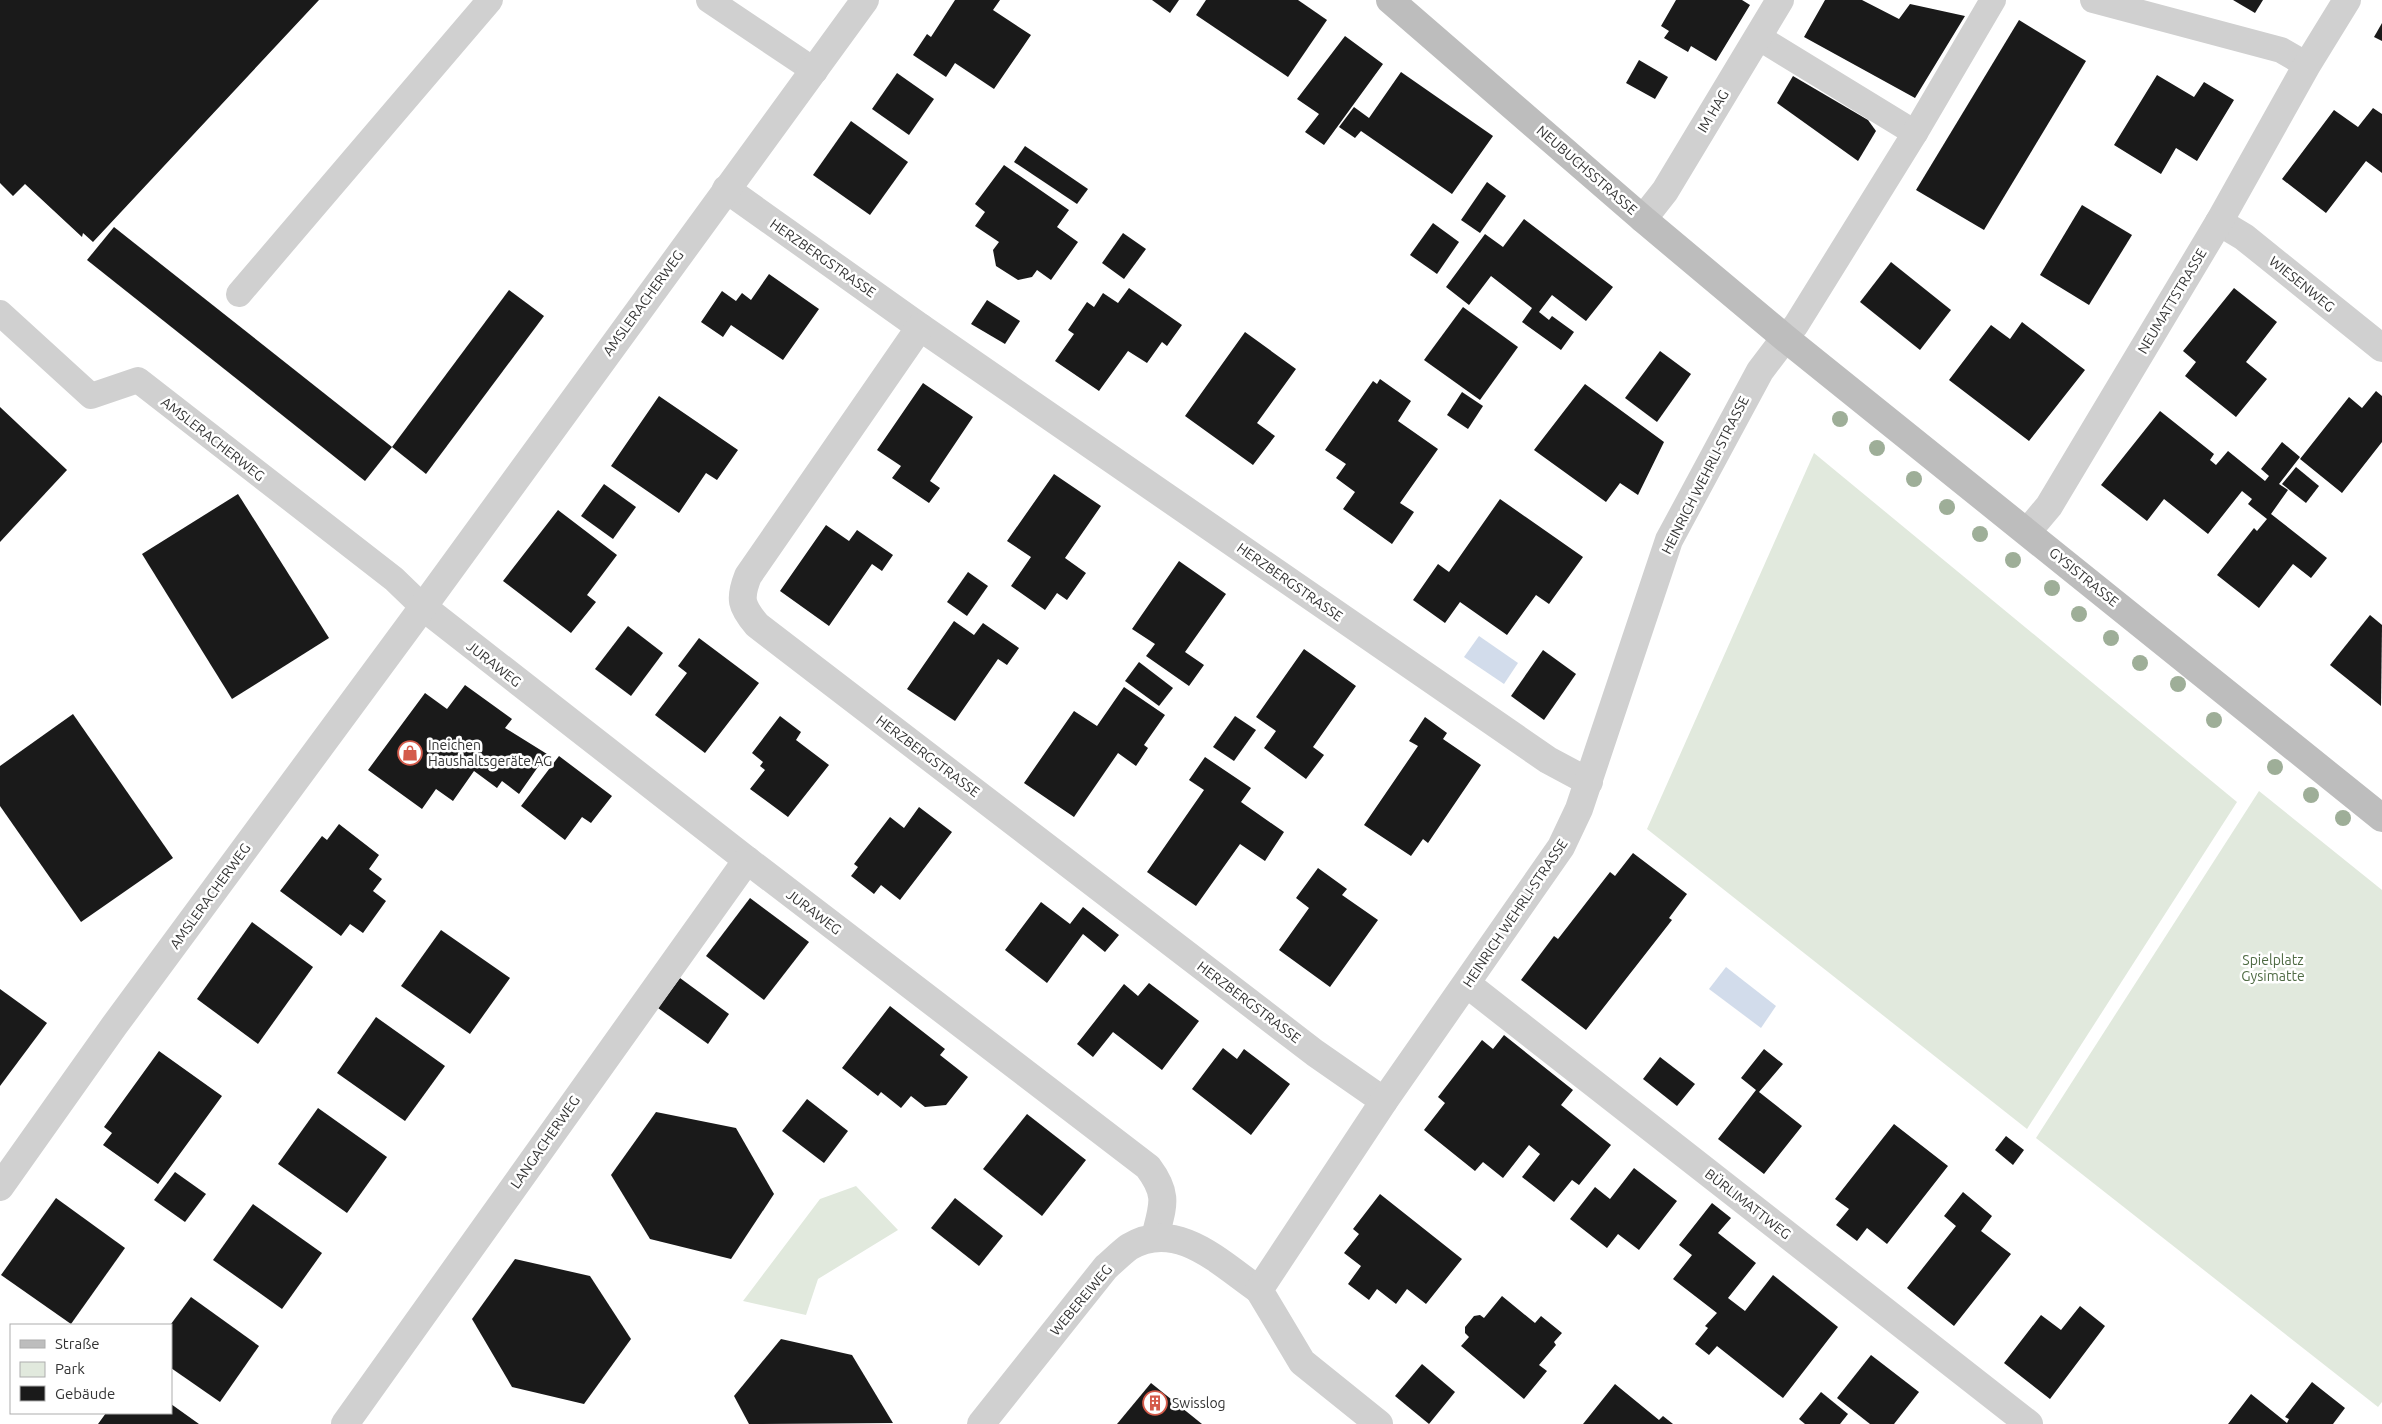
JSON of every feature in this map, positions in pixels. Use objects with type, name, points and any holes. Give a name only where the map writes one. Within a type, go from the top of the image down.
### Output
[{"type":"street","name":"AMSLERACHERWEG","points":[[0,1187],[114,1026],[423,607],[726,189],[866,0]]},
{"type":"street","name":"NEUBUCHSSTRASSE","points":[[1390,0],[1644,220],[1785,338]]},
{"type":"street","name":"IM HAG","points":[[1644,220],[1665,191],[1780,0]]},
{"type":"street","name":"NEUMATTSTRASSE","points":[[2028,532],[2049,506],[2219,222],[2307,65],[2347,0]]},
{"type":"street","name":"HERZBERGSTRASSE","points":[[726,189],[920,327],[1548,760],[1589,782]]},
{"type":"street","name":"WIESENWEG","points":[[2219,222],[2244,237],[2382,348]]},
{"type":"street","name":"HERZBERGSTRASSE","points":[[920,327],[748,576],[741,593],[746,611],[757,625],[1315,1053],[1384,1101]]},
{"type":"street","name":"GYSISTRASSE","points":[[1785,338],[2382,818]]},
{"type":"street","name":"HEINRICH WEHRLI-STRASSE","points":[[1259,1290],[1384,1101],[1561,847],[1589,782],[1669,540],[1760,371],[1785,338]]},
{"type":"street","name":"JURAWEG","points":[[423,607],[747,860],[1148,1166],[1160,1184],[1164,1204],[1156,1237]]},
{"type":"street","name":"LANGACHERWEG","points":[[345,1424],[626,1027],[747,860]]},
{"type":"street","name":"BÜRLIMATTWEG","points":[[1467,984],[2029,1424]]},
{"type":"street","name":"WEBEREIWEG","points":[[981,1424],[1106,1268],[1130,1247],[1156,1237],[1189,1242],[1259,1290]]},
{"type":"street","points":[[1259,1290],[1302,1362],[1380,1424]]},
{"type":"lane","points":[[239,294],[490,0]]},
{"type":"lane","points":[[709,0],[815,71]]},
{"type":"lane","points":[[1785,338],[1796,325],[1915,133],[1993,0]]},
{"type":"lane","points":[[2093,0],[2281,50],[2307,65]]},
{"type":"lane","points":[[1758,37],[1915,133]]},
{"type":"lane","name":"AMSLERACHERWEG","points":[[0,313],[91,396],[138,380],[394,579],[423,607]]},
{"type":"green space","points":[[1814,453],[2237,802],[2027,1129],[1647,829]]},
{"type":"green space","name":"Spielplatz Gysimatte","points":[[2259,791],[2382,890],[2382,1402],[2378,1407],[2036,1138]]},
{"type":"green space","points":[[856,1186],[898,1230],[818,1279],[806,1315],[743,1301],[820,1199]]},
{"type":"water","points":[[1479,636],[1518,663],[1504,684],[1464,657]]},
{"type":"water","points":[[1726,967],[1776,1006],[1761,1028],[1709,989]]},
{"type":"building","points":[[0,0],[319,0],[93,242],[83,233],[82,237],[25,184],[13,196],[0,183]]},
{"type":"building","points":[[955,0],[1000,0],[993,10],[1031,35],[994,89],[955,63],[946,77],[913,55],[927,34],[931,37]]},
{"type":"building","points":[[1152,0],[1179,0],[1170,13]]},
{"type":"building","points":[[1206,0],[1298,0],[1327,20],[1288,77],[1196,15]]},
{"type":"building","points":[[1676,0],[1742,0],[1750,5],[1716,61],[1691,46],[1688,52],[1664,38],[1669,31],[1661,26]]},
{"type":"building","points":[[1825,0],[1862,0],[1899,19],[1910,4],[1965,16],[1915,98],[1804,37]]},
{"type":"building","points":[[2233,0],[2263,0],[2255,13]]},
{"type":"building","points":[[2019,20],[2086,61],[1984,230],[1916,190]]},
{"type":"building","points":[[2382,23],[2382,41],[2374,37]]},
{"type":"building","points":[[1345,36],[1383,64],[1324,145],[1305,132],[1319,114],[1297,99]]},
{"type":"building","points":[[1639,60],[1668,77],[1655,99],[1626,83]]},
{"type":"building","points":[[1401,72],[1493,136],[1452,194],[1361,131],[1355,138],[1339,127],[1354,107],[1369,118]]},
{"type":"building","points":[[897,73],[934,99],[909,135],[872,109]]},
{"type":"building","points":[[2157,75],[2194,97],[2204,82],[2234,100],[2197,161],[2176,148],[2161,174],[2114,145]]},
{"type":"building","points":[[1793,76],[1868,120],[1876,131],[1858,161],[1777,103]]},
{"type":"building","points":[[2373,108],[2382,114],[2382,173],[2366,161],[2326,213],[2282,179],[2334,110],[2358,127]]},
{"type":"building","points":[[851,121],[908,162],[870,215],[813,175]]},
{"type":"building","points":[[1025,146],[1088,189],[1077,204],[1014,162]]},
{"type":"building","points":[[1004,165],[1069,210],[1057,227],[1078,242],[1051,280],[1037,270],[1032,277],[1018,280],[996,266],[993,250],[999,242],[975,226],[985,212],[975,204]]},
{"type":"building","points":[[1487,182],[1506,196],[1480,233],[1461,220]]},
{"type":"building","points":[[2082,205],[2132,235],[2089,305],[2040,275]]},
{"type":"building","points":[[1524,219],[1613,287],[1586,321],[1552,295],[1539,312],[1549,320],[1552,316],[1574,332],[1561,350],[1522,322],[1532,308],[1491,276],[1469,305],[1446,287],[1485,234],[1503,247]]},
{"type":"building","points":[[1433,223],[1459,242],[1437,274],[1410,255]]},
{"type":"building","points":[[114,227],[392,447],[365,481],[87,260]]},
{"type":"building","points":[[1123,233],[1146,249],[1124,279],[1102,263]]},
{"type":"building","points":[[1891,262],[1951,310],[1920,350],[1860,302]]},
{"type":"building","points":[[769,274],[819,309],[783,360],[731,325],[723,337],[701,322],[722,291],[736,301],[742,293],[751,300]]},
{"type":"building","points":[[1129,288],[1182,325],[1167,346],[1162,342],[1147,363],[1128,351],[1099,391],[1055,361],[1074,334],[1068,330],[1087,302],[1094,307],[1103,293],[1118,303]]},
{"type":"building","points":[[2234,288],[2277,322],[2246,362],[2267,379],[2236,417],[2185,376],[2196,362],[2183,351]]},
{"type":"building","points":[[509,290],[544,316],[426,474],[392,447]]},
{"type":"building","points":[[987,300],[1020,321],[1005,344],[971,324]]},
{"type":"building","points":[[1463,307],[1518,347],[1480,400],[1424,360]]},
{"type":"building","points":[[2022,322],[2085,370],[2029,441],[1949,380],[1991,325],[2010,339]]},
{"type":"building","points":[[1245,332],[1296,369],[1257,423],[1275,436],[1253,465],[1185,416]]},
{"type":"building","points":[[1660,351],[1691,374],[1657,422],[1625,398]]},
{"type":"building","points":[[1380,379],[1411,401],[1398,421],[1438,449],[1400,503],[1414,512],[1392,544],[1343,509],[1355,492],[1336,478],[1346,464],[1325,450],[1373,381],[1377,384]]},
{"type":"building","points":[[923,383],[973,417],[930,481],[940,488],[929,503],[892,478],[901,466],[877,450]]},
{"type":"building","points":[[1585,384],[1664,442],[1638,495],[1620,483],[1606,502],[1534,450]]},
{"type":"building","points":[[2376,391],[2382,396],[2382,442],[2342,493],[2300,459],[2349,397],[2362,408]]},
{"type":"building","points":[[1462,392],[1483,406],[1468,429],[1447,415]]},
{"type":"building","points":[[659,396],[738,450],[717,480],[706,473],[679,513],[611,466]]},
{"type":"building","points":[[0,407],[67,470],[0,542]]},
{"type":"building","points":[[2160,411],[2214,454],[2210,460],[2216,465],[2228,451],[2265,481],[2269,476],[2261,469],[2282,442],[2300,457],[2279,484],[2288,490],[2271,514],[2327,558],[2311,578],[2293,564],[2259,608],[2217,575],[2254,528],[2257,531],[2267,519],[2248,504],[2252,499],[2242,491],[2208,534],[2164,499],[2147,521],[2101,485]]},
{"type":"building","points":[[2296,467],[2319,486],[2306,503],[2282,484]]},
{"type":"building","points":[[1054,474],[1101,506],[1065,558],[1086,573],[1067,600],[1057,593],[1045,610],[1011,586],[1031,557],[1007,541]]},
{"type":"building","points":[[604,484],[636,507],[613,539],[581,516]]},
{"type":"building","points":[[238,494],[329,638],[232,699],[142,554]]},
{"type":"building","points":[[1500,499],[1583,557],[1549,604],[1536,595],[1507,635],[1460,602],[1445,623],[1413,600],[1438,564],[1449,572]]},
{"type":"building","points":[[558,510],[617,555],[587,595],[596,602],[571,633],[503,581]]},
{"type":"building","points":[[826,525],[849,541],[857,530],[893,555],[882,571],[872,564],[829,626],[780,591]]},
{"type":"building","points":[[1179,561],[1226,594],[1185,652],[1204,665],[1189,686],[1146,656],[1155,644],[1132,629]]},
{"type":"building","points":[[968,572],[988,586],[967,616],[947,602]]},
{"type":"building","points":[[2370,615],[2382,625],[2381,706],[2330,665]]},
{"type":"building","points":[[954,621],[974,635],[983,623],[1019,648],[1007,665],[998,659],[955,721],[907,689]]},
{"type":"building","points":[[628,626],[663,653],[631,696],[595,669]]},
{"type":"building","points":[[699,638],[759,683],[705,753],[655,715],[687,673],[678,666]]},
{"type":"building","points":[[1304,649],[1356,686],[1313,747],[1324,755],[1306,779],[1264,748],[1276,731],[1256,717]]},
{"type":"building","points":[[1543,650],[1576,674],[1544,720],[1511,696]]},
{"type":"building","points":[[1139,662],[1173,688],[1159,706],[1125,681]]},
{"type":"building","points":[[465,685],[512,719],[505,728],[547,754],[519,794],[502,781],[497,788],[474,771],[453,801],[436,789],[422,809],[368,770],[425,693],[447,709]]},
{"type":"building","points":[[1124,687],[1165,715],[1144,745],[1148,748],[1136,766],[1118,753],[1074,817],[1024,783],[1074,711],[1097,726]]},
{"type":"building","points":[[73,714],[173,858],[81,922],[0,806],[0,766]]},
{"type":"building","points":[[780,716],[801,732],[796,740],[829,765],[788,817],[750,789],[765,770],[760,766],[763,762],[752,753]]},
{"type":"building","points":[[1235,716],[1256,730],[1234,761],[1213,747]]},
{"type":"building","points":[[1425,717],[1447,733],[1443,739],[1481,765],[1428,843],[1423,839],[1411,856],[1364,825],[1418,746],[1409,741]]},
{"type":"building","points":[[559,756],[612,796],[591,823],[582,817],[565,840],[521,806]]},
{"type":"building","points":[[1205,757],[1251,788],[1241,802],[1284,832],[1265,861],[1240,844],[1196,906],[1147,872],[1204,790],[1189,780]]},
{"type":"building","points":[[919,807],[952,832],[900,900],[881,885],[874,894],[851,876],[858,867],[854,864],[890,817],[904,828]]},
{"type":"building","points":[[339,824],[379,855],[369,869],[382,879],[373,891],[386,901],[363,933],[350,924],[341,936],[280,891],[322,836],[327,840]]},
{"type":"building","points":[[1633,853],[1687,894],[1669,918],[1672,920],[1586,1030],[1521,980],[1554,936],[1558,939],[1610,872],[1615,876]]},
{"type":"building","points":[[1318,868],[1347,889],[1342,895],[1378,920],[1330,987],[1279,950],[1309,908],[1296,898]]},
{"type":"building","points":[[750,898],[809,942],[764,1000],[706,956]]},
{"type":"building","points":[[1041,902],[1070,924],[1083,907],[1119,935],[1105,952],[1083,934],[1047,983],[1005,950]]},
{"type":"building","points":[[252,922],[313,967],[258,1044],[197,999]]},
{"type":"building","points":[[441,930],[510,978],[470,1034],[401,986]]},
{"type":"building","points":[[680,978],[729,1014],[708,1044],[658,1008]]},
{"type":"building","points":[[1149,983],[1199,1021],[1162,1070],[1113,1032],[1093,1057],[1077,1044],[1124,984],[1138,996]]},
{"type":"building","points":[[0,989],[47,1023],[0,1086]]},
{"type":"building","points":[[890,1006],[945,1049],[940,1055],[968,1077],[946,1105],[925,1107],[911,1096],[901,1108],[881,1092],[878,1096],[842,1068]]},
{"type":"building","points":[[376,1017],[445,1066],[405,1121],[337,1073]]},
{"type":"building","points":[[1504,1035],[1573,1090],[1561,1105],[1611,1145],[1579,1185],[1572,1180],[1554,1202],[1522,1177],[1540,1154],[1529,1145],[1503,1178],[1483,1162],[1475,1171],[1424,1130],[1445,1103],[1438,1097],[1482,1040],[1493,1049]]},
{"type":"building","points":[[1223,1048],[1237,1059],[1244,1049],[1290,1084],[1251,1135],[1192,1089]]},
{"type":"building","points":[[1764,1049],[1783,1064],[1759,1092],[1802,1126],[1764,1174],[1718,1139],[1756,1090],[1741,1078]]},
{"type":"building","points":[[159,1051],[222,1096],[158,1184],[103,1145],[112,1133],[104,1127]]},
{"type":"building","points":[[1660,1057],[1695,1084],[1677,1106],[1643,1079]]},
{"type":"building","points":[[807,1099],[848,1131],[824,1163],[782,1131]]},
{"type":"building","points":[[318,1108],[387,1157],[347,1213],[278,1164]]},
{"type":"building","points":[[656,1112],[736,1128],[774,1194],[731,1259],[650,1239],[611,1175]]},
{"type":"building","points":[[1027,1114],[1086,1160],[1042,1216],[983,1169]]},
{"type":"building","points":[[1894,1124],[1948,1166],[1887,1244],[1867,1228],[1857,1241],[1836,1225],[1849,1209],[1835,1199]]},
{"type":"building","points":[[2006,1136],[2024,1150],[2013,1165],[1995,1150]]},
{"type":"building","points":[[1634,1168],[1677,1201],[1639,1250],[1618,1234],[1607,1248],[1570,1219],[1595,1187],[1610,1199]]},
{"type":"building","points":[[175,1172],[206,1194],[185,1222],[154,1200]]},
{"type":"building","points":[[1963,1192],[1992,1216],[1981,1231],[2011,1254],[1954,1326],[1907,1288],[1956,1226],[1944,1216]]},
{"type":"building","points":[[1380,1194],[1462,1259],[1426,1304],[1407,1289],[1396,1304],[1377,1289],[1369,1300],[1348,1284],[1361,1266],[1344,1253],[1359,1234],[1353,1229]]},
{"type":"building","points":[[56,1198],[125,1248],[71,1324],[1,1275]]},
{"type":"building","points":[[955,1198],[1003,1236],[979,1266],[931,1228]]},
{"type":"building","points":[[1712,1203],[1731,1218],[1718,1233],[1756,1263],[1728,1298],[1745,1311],[1773,1275],[1838,1327],[1783,1398],[1717,1346],[1709,1355],[1695,1344],[1708,1328],[1705,1326],[1717,1313],[1673,1279],[1692,1255],[1679,1245]]},
{"type":"building","points":[[253,1204],[322,1253],[282,1309],[213,1260]]},
{"type":"building","points":[[515,1259],[590,1276],[631,1339],[584,1404],[512,1387],[472,1319]]},
{"type":"building","points":[[1502,1296],[1535,1323],[1541,1316],[1562,1333],[1554,1342],[1556,1345],[1539,1365],[1547,1371],[1524,1399],[1461,1346],[1469,1337],[1465,1333],[1465,1327],[1474,1316],[1480,1315],[1484,1318]]},
{"type":"building","points":[[191,1297],[259,1346],[220,1402],[172,1369],[171,1324]]},
{"type":"building","points":[[2080,1306],[2105,1326],[2050,1399],[2004,1363],[2041,1315],[2061,1330]]},
{"type":"building","points":[[781,1339],[852,1355],[893,1423],[749,1424],[734,1396]]},
{"type":"building","points":[[1871,1355],[1919,1392],[1894,1424],[1870,1424],[1837,1398]]},
{"type":"building","points":[[1422,1364],[1455,1392],[1429,1424],[1395,1396]]},
{"type":"building","points":[[2312,1382],[2345,1408],[2333,1424],[2228,1424],[2251,1394],[2287,1423],[2289,1419],[2285,1417]]},
{"type":"building","name":"Swisslog","points":[[1151,1383],[1202,1424],[1117,1424]]},
{"type":"building","points":[[1615,1384],[1659,1420],[1663,1416],[1673,1424],[1583,1424]]},
{"type":"building","points":[[1821,1392],[1848,1414],[1840,1424],[1805,1424],[1799,1419]]},
{"type":"building","points":[[172,1405],[199,1424],[98,1424],[105,1414],[172,1414]]},
{"type":"place","name":"Ineichen Haushaltsgeräte AG","points":[[410,753]]},
{"type":"place","name":"Swisslog","points":[[1155,1403]]}]
